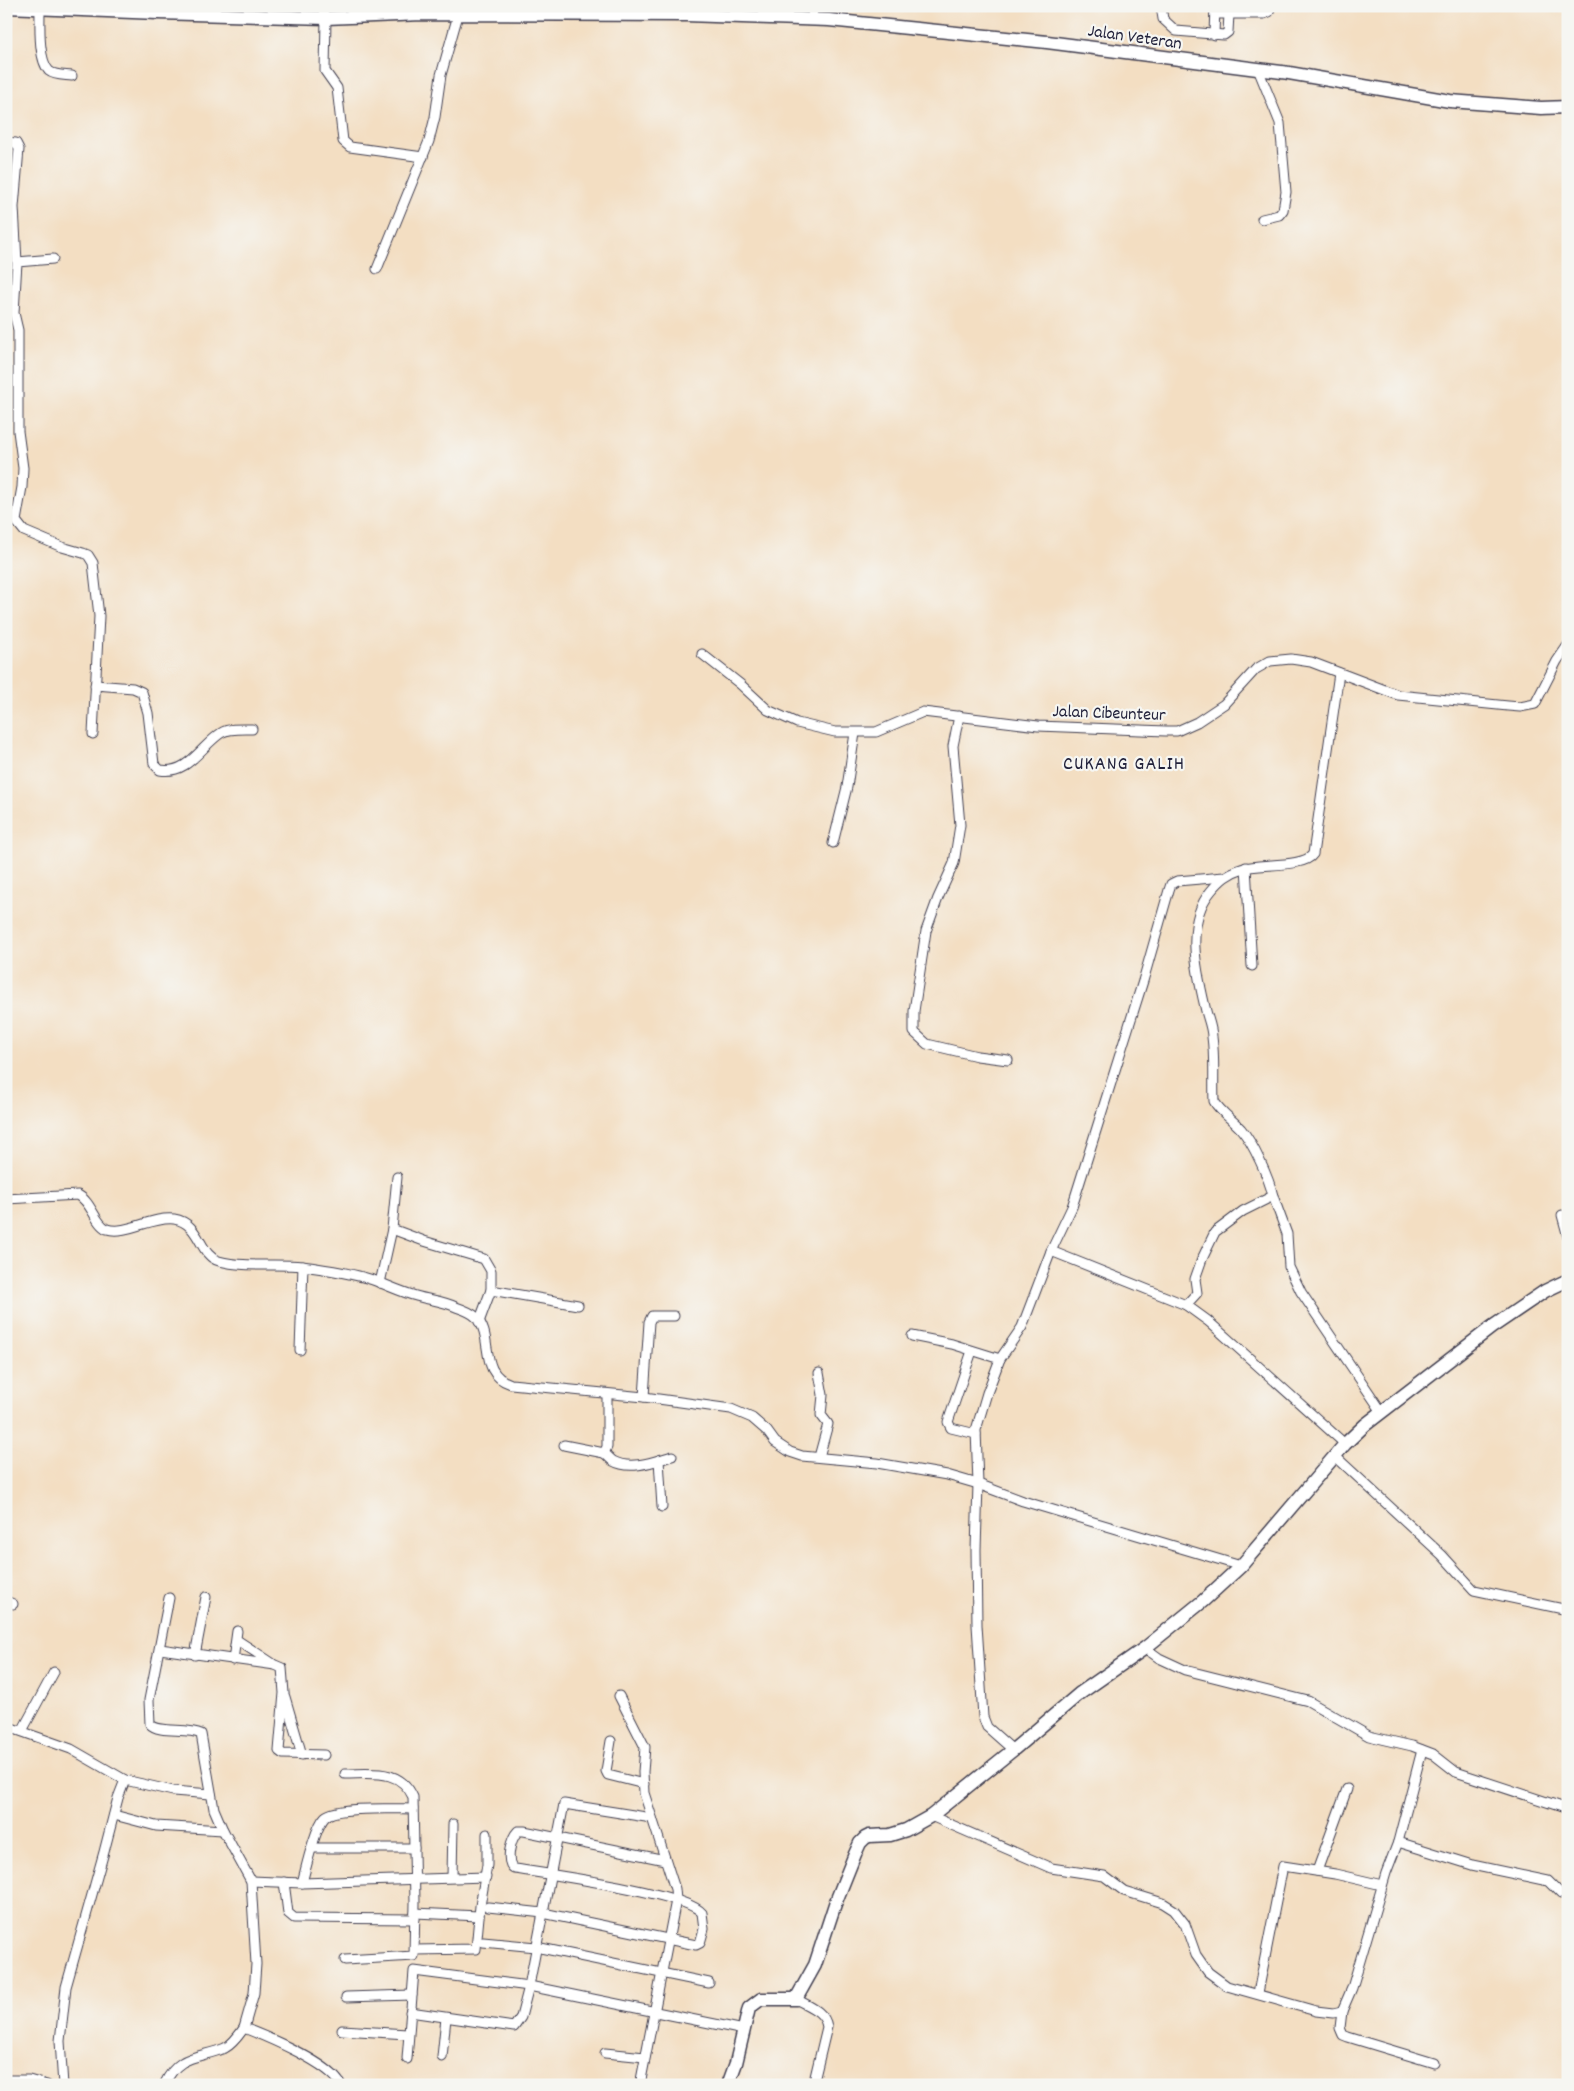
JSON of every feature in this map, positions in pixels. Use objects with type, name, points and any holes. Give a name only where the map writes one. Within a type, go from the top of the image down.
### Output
[{"type":"main road","name":"Jalan Veteran","points":[[6,6],[326,18],[422,10],[458,15],[547,10],[668,11],[754,16],[899,26],[1047,42],[1375,86],[1450,101],[1533,107],[1568,107]]},
{"type":"main road","points":[[728,2085],[736,2063],[749,2008],[755,2003],[768,1998],[796,1999],[819,1955],[835,1904],[860,1843],[869,1836],[890,1835],[906,1830],[930,1816],[1013,1750],[1079,1694],[1145,1648],[1203,1601],[1241,1566],[1345,1444],[1365,1425],[1492,1327],[1545,1291],[1568,1280]]},
{"type":"street","points":[[812,20],[813,6]]},
{"type":"street","points":[[40,8],[43,62],[49,71],[55,74],[72,76]]},
{"type":"street","points":[[1214,35],[1215,10],[1229,14],[1264,14],[1269,8]]},
{"type":"street","points":[[1161,10],[1163,19],[1176,32],[1214,35],[1224,35],[1228,32],[1229,14]]},
{"type":"street","points":[[377,269],[423,157],[435,117],[441,75],[458,15]]},
{"type":"street","points":[[326,18],[325,71],[337,88],[343,142],[350,147],[423,157]]},
{"type":"street","points":[[1258,69],[1280,123],[1286,192],[1283,210],[1279,215],[1262,219]]},
{"type":"street","points":[[6,142],[16,143],[19,149],[14,207],[17,262],[10,312],[18,336],[18,432],[23,468],[16,521],[24,532],[83,553],[93,563],[99,616],[93,734]]},
{"type":"street","points":[[17,262],[53,259]]},
{"type":"street","name":"Jalan Cibeunteur","points":[[702,654],[740,684],[768,710],[782,718],[824,730],[855,733],[876,732],[918,712],[1038,726],[1177,731],[1197,722],[1224,704],[1249,675],[1270,661],[1291,659],[1312,662],[1398,695],[1520,707],[1535,704],[1556,661],[1568,646]]},
{"type":"street","points":[[1339,673],[1313,854],[1310,859],[1303,862],[1246,867],[1224,877],[1203,901],[1196,922],[1198,974],[1212,1037],[1214,1101],[1218,1109],[1235,1122],[1249,1140],[1267,1177],[1287,1234],[1288,1259],[1292,1275],[1301,1292],[1382,1412]]},
{"type":"street","points":[[96,685],[133,688],[142,692],[148,713],[154,764],[160,770],[173,770],[183,767],[222,732],[252,729]]},
{"type":"street","points":[[959,716],[953,746],[960,825],[954,863],[926,931],[914,1011],[914,1032],[927,1044],[977,1056],[1008,1060]]},
{"type":"street","points":[[832,843],[847,787],[855,733]]},
{"type":"street","points":[[1246,867],[1252,966]]},
{"type":"street","points":[[1013,1750],[987,1727],[983,1717],[977,1625],[976,1550],[978,1484],[976,1434],[987,1393],[1000,1359],[1022,1327],[1051,1251],[1072,1207],[1171,884],[1177,881],[1224,877]]},
{"type":"street","points":[[380,1283],[392,1230],[397,1177]]},
{"type":"street","points":[[6,1199],[78,1195],[87,1202],[105,1228],[121,1228],[160,1219],[177,1220],[184,1222],[192,1229],[210,1256],[216,1260],[229,1263],[303,1266],[342,1273],[456,1307],[476,1317],[493,1370],[498,1378],[505,1382],[731,1409],[744,1413],[761,1425],[784,1449],[802,1456],[878,1463],[947,1475],[978,1484],[1023,1501],[1241,1566]]},
{"type":"street","points":[[1186,1305],[1197,1293],[1195,1282],[1197,1272],[1215,1232],[1243,1211],[1274,1196]]},
{"type":"street","points":[[1562,1215],[1568,1237]]},
{"type":"street","points":[[392,1230],[484,1259],[491,1271],[491,1290],[479,1322]]},
{"type":"street","points":[[1051,1251],[1186,1305],[1208,1321],[1345,1444]]},
{"type":"street","points":[[300,1350],[303,1266]]},
{"type":"street","points":[[491,1290],[578,1305]]},
{"type":"street","points":[[644,1398],[649,1322],[652,1316],[674,1316]]},
{"type":"street","points":[[912,1336],[952,1344],[1000,1359]]},
{"type":"street","points":[[972,1351],[948,1422],[951,1428],[976,1434]]},
{"type":"street","points":[[819,1373],[823,1395],[821,1415],[828,1424],[820,1457]]},
{"type":"street","points":[[604,1453],[607,1447],[608,1394]]},
{"type":"street","points":[[564,1445],[604,1453],[612,1460],[621,1464],[640,1465],[672,1456]]},
{"type":"street","points":[[1336,1456],[1442,1555],[1474,1590],[1568,1610]]},
{"type":"street","points":[[659,1460],[662,1507]]},
{"type":"street","points":[[195,1655],[206,1597]]},
{"type":"street","points":[[164,2085],[174,2068],[184,2061],[225,2048],[238,2037],[244,2028],[254,1994],[256,1964],[251,1881],[223,1830],[214,1809],[201,1734],[178,1729],[156,1729],[150,1724],[149,1700],[170,1598]]},
{"type":"street","points":[[233,1660],[237,1635],[275,1665],[283,1669],[284,1693],[279,1751],[283,1754],[324,1755]]},
{"type":"street","points":[[1145,1648],[1159,1658],[1185,1670],[1308,1701],[1369,1736],[1433,1754],[1456,1772],[1568,1809]]},
{"type":"street","points":[[160,1650],[275,1665]]},
{"type":"street","points":[[22,1731],[54,1672]]},
{"type":"street","points":[[284,1693],[302,1755]]},
{"type":"street","points":[[618,1696],[646,1747],[644,1793],[675,1889],[676,1900],[640,2085]]},
{"type":"street","points":[[6,1727],[71,1749],[125,1780],[173,1791],[211,1794]]},
{"type":"street","points":[[611,1741],[606,1771],[608,1775],[644,1784]]},
{"type":"street","points":[[1422,1750],[1398,1842],[1382,1886],[1352,1988],[1342,2011],[1340,2028],[1343,2034],[1434,2063]]},
{"type":"street","points":[[345,1774],[394,1776],[408,1786],[413,1797],[415,1878],[414,1956],[345,1960]]},
{"type":"street","points":[[63,2085],[60,2041],[66,1987],[125,1780]]},
{"type":"street","points":[[1317,1871],[1347,1789]]},
{"type":"street","points":[[410,2012],[514,2027],[521,2017],[529,1986],[564,1804],[652,1818]]},
{"type":"street","points":[[302,1883],[312,1848],[322,1820],[326,1815],[362,1809],[413,1809]]},
{"type":"street","points":[[114,1815],[156,1826],[223,1830]]},
{"type":"street","points":[[930,1816],[1051,1868],[1104,1876],[1124,1891],[1163,1903],[1179,1914],[1185,1924],[1196,1955],[1208,1972],[1227,1986],[1258,1993],[1316,2011],[1333,2013],[1342,2011]]},
{"type":"street","points":[[452,1877],[453,1824]]},
{"type":"street","points":[[488,1907],[543,1912],[696,1945],[703,1939],[704,1929],[702,1913],[695,1907],[676,1900],[515,1869],[511,1867],[509,1862],[514,1836],[518,1832],[532,1832],[557,1839],[665,1860]]},
{"type":"street","points":[[414,1950],[476,1949],[479,1916],[486,1877],[487,1834]]},
{"type":"street","points":[[1398,1842],[1472,1865],[1548,1881],[1561,1894],[1568,1896]]},
{"type":"street","points":[[312,1848],[414,1848]]},
{"type":"street","points":[[1258,1993],[1282,1867],[1285,1865],[1317,1871],[1382,1886]]},
{"type":"street","points":[[251,1881],[302,1883],[486,1877]]},
{"type":"street","points":[[284,1882],[288,1913],[294,1918],[479,1916]]},
{"type":"street","points":[[484,1942],[536,1947],[710,1983]]},
{"type":"street","points":[[407,2059],[407,2034],[414,1971],[529,1986],[655,2010],[744,2030]]},
{"type":"street","points":[[346,1997],[412,1996]]},
{"type":"street","points":[[796,1999],[822,2014],[826,2020],[827,2027],[813,2085]]},
{"type":"street","points":[[442,2057],[446,2018]]},
{"type":"street","points":[[244,2028],[308,2058],[336,2078],[340,2085]]},
{"type":"street","points":[[342,2030],[407,2034]]},
{"type":"street","points":[[605,2053],[645,2057]]},
{"type":"street","points":[[6,2080],[29,2080],[47,2085]]},
{"type":"district","name":"CUKANG GALIH","points":[[1124,762]]}]
